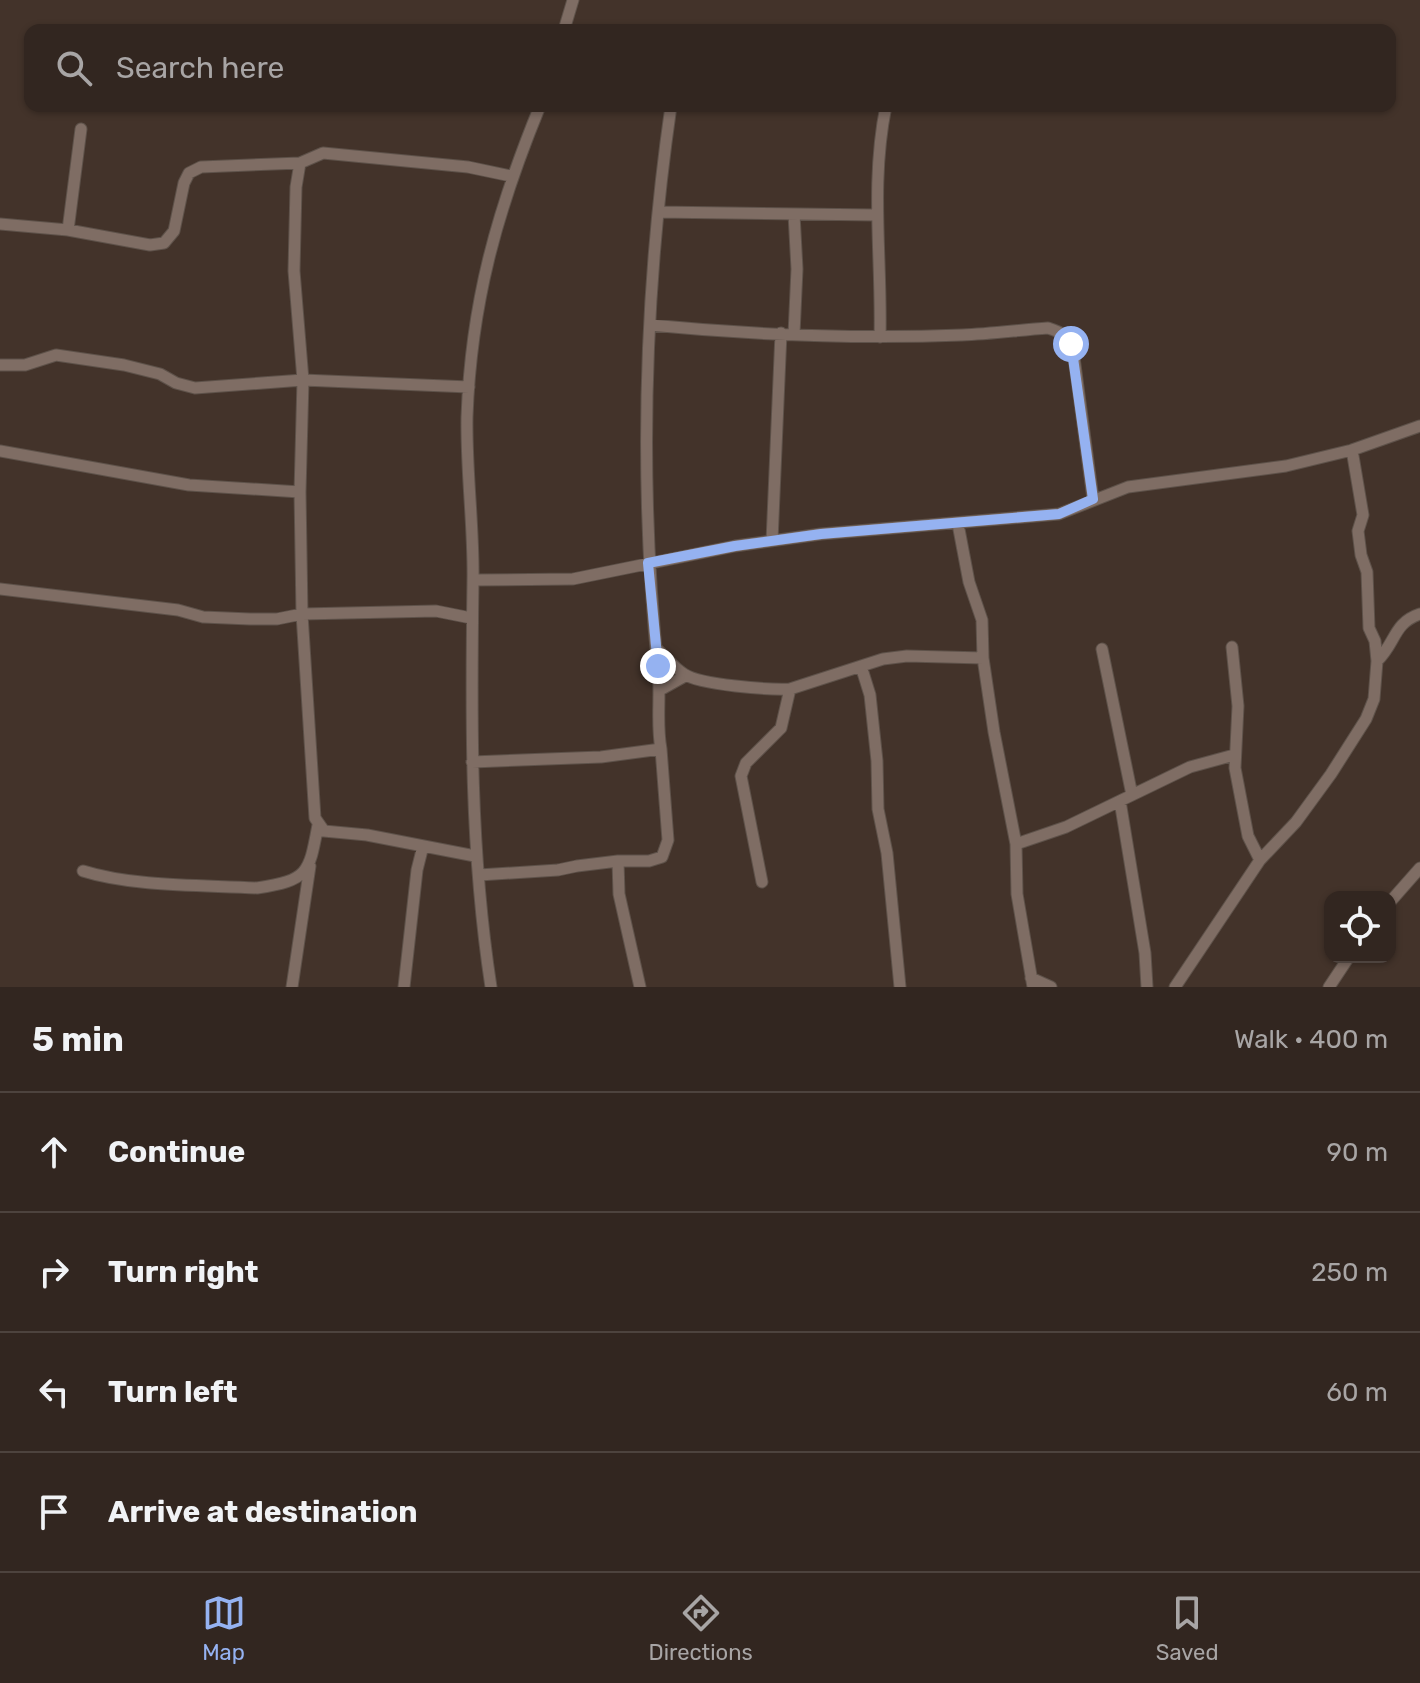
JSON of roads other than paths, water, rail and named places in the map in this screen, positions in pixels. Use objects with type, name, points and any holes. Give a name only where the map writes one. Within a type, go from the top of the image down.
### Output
[{"type":"street","points":[[566,24],[573,0]]},
{"type":"street","points":[[491,987],[475,856],[473,580],[467,475],[469,387],[481,284],[511,176],[538,112]]},
{"type":"street","points":[[479,875],[558,870],[618,861],[649,861],[662,857],[668,840],[657,725],[660,690],[648,563],[646,427],[651,283],[670,112]]},
{"type":"street","points":[[880,337],[876,215],[879,143],[885,112]]},
{"type":"street","points":[[68,230],[81,129]]},
{"type":"street","points":[[0,224],[68,230],[150,245],[164,243],[174,231],[189,173],[201,167],[300,163],[323,153],[468,167],[511,176]]},
{"type":"street","points":[[300,163],[296,187],[294,271],[303,380],[300,492],[302,614],[313,811],[324,831],[367,835],[475,856]]},
{"type":"street","points":[[658,212],[876,215]]},
{"type":"street","points":[[794,214],[797,269],[794,334]]},
{"type":"street","points":[[650,325],[739,334],[880,337],[966,335],[1048,328],[1061,332],[1073,350],[1093,499]]},
{"type":"street","points":[[772,541],[781,333]]},
{"type":"street","points":[[0,365],[25,365],[56,355],[136,368],[195,388],[303,380],[469,387]]},
{"type":"street","points":[[473,580],[573,579],[772,541],[1059,514],[1128,487],[1286,466],[1352,450],[1420,426]]},
{"type":"street","points":[[1175,987],[1260,860],[1296,822],[1331,774],[1366,719],[1374,699],[1377,661],[1375,641],[1369,628],[1369,586],[1358,531],[1363,515],[1352,450]]},
{"type":"street","points":[[0,451],[189,485],[300,492]]},
{"type":"street","points":[[958,524],[959,542],[982,620],[983,658],[1016,844],[1017,894],[1032,982],[1051,987]]},
{"type":"street","points":[[0,589],[178,610],[203,617],[277,619],[302,614],[436,611],[471,618]]},
{"type":"street","points":[[1377,661],[1387,652],[1398,628],[1409,618],[1420,614]]},
{"type":"street","points":[[1232,647],[1238,706],[1234,755],[1248,836],[1260,860]]},
{"type":"street","points":[[656,648],[685,676],[734,686],[790,689],[883,659],[907,656],[983,658]]},
{"type":"street","points":[[1102,649],[1132,795]]},
{"type":"street","points":[[861,666],[870,695],[878,809],[887,853],[900,987]]},
{"type":"street","points":[[660,690],[685,676]]},
{"type":"street","points":[[762,882],[741,776],[746,763],[781,728],[790,689]]},
{"type":"street","points":[[472,762],[601,757],[661,749]]},
{"type":"street","points":[[1016,844],[1047,836],[1190,767],[1234,755]]},
{"type":"street","points":[[1120,801],[1148,970],[1147,987]]},
{"type":"street","points":[[292,987],[318,825]]},
{"type":"street","points":[[404,987],[417,870],[423,846]]},
{"type":"street","points":[[618,861],[619,894],[640,987]]},
{"type":"street","points":[[83,871],[103,878],[257,888],[299,877],[310,866]]},
{"type":"street","points":[[1396,895],[1420,868]]},
{"type":"street","points":[[1329,987],[1345,963]]}]
